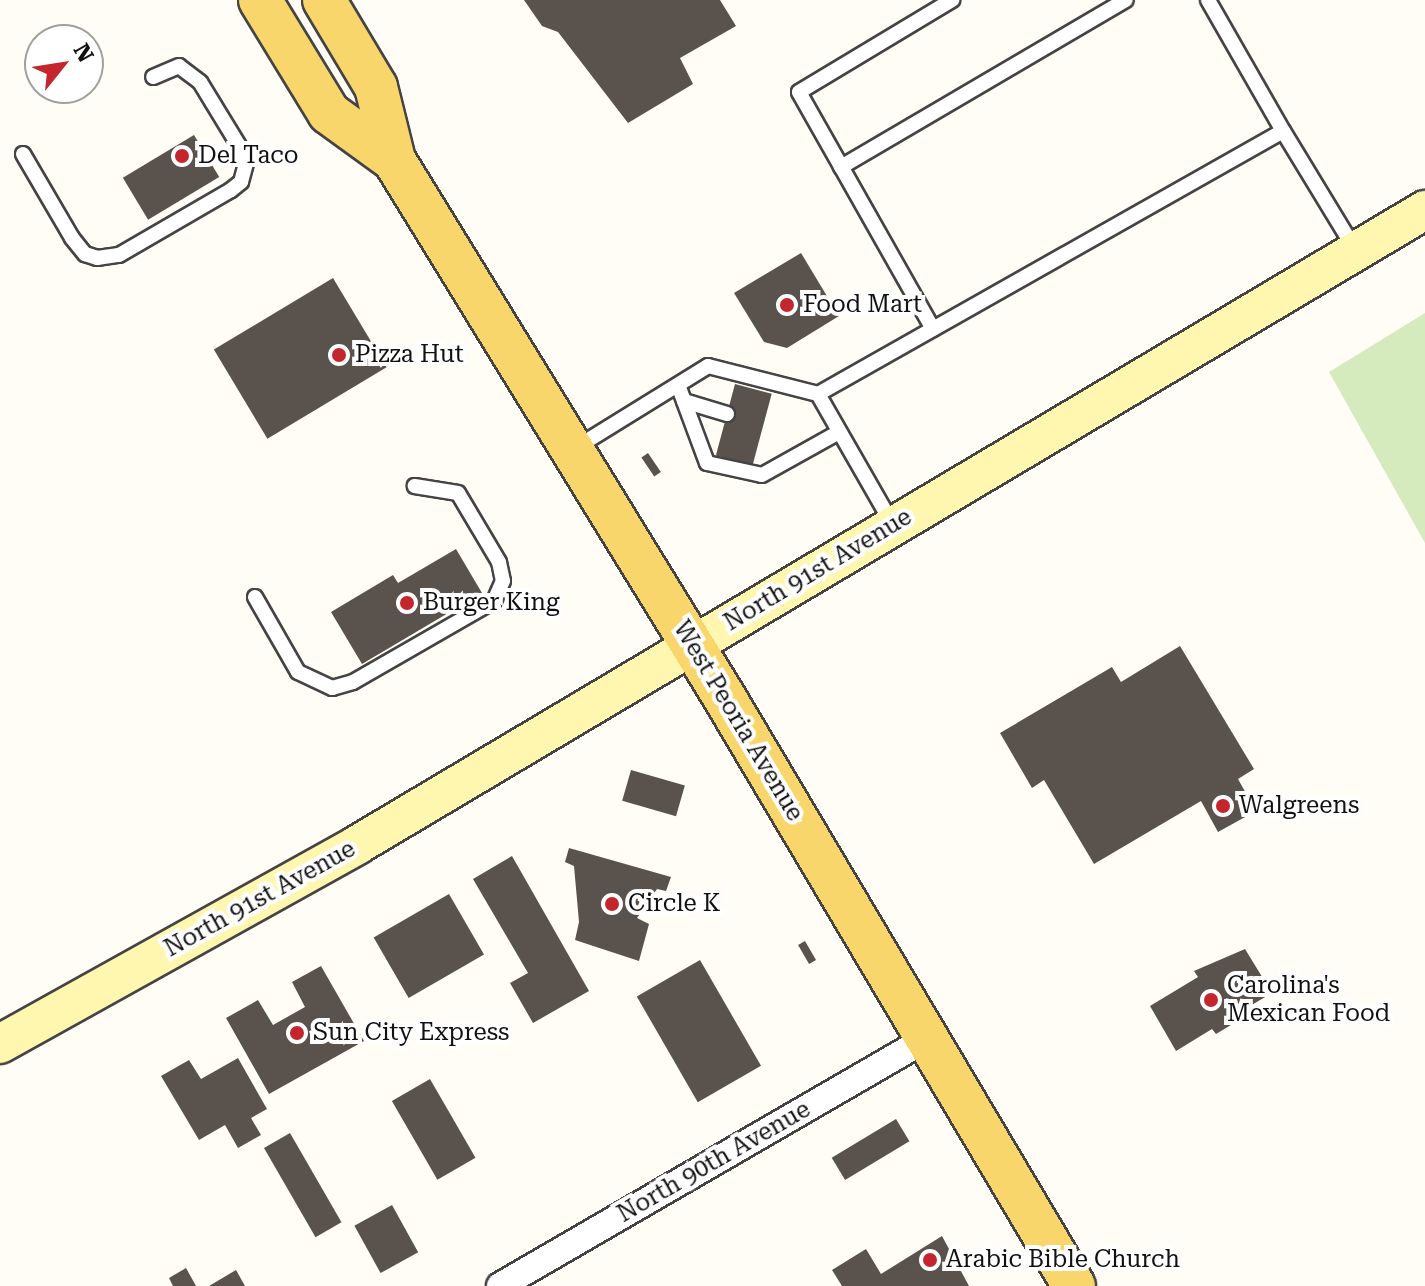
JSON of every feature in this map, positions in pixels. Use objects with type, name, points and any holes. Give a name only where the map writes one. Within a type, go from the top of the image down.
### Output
[{"type":"main road","name":"West Peoria Avenue","points":[[260,0],[329,113],[394,160]]},
{"type":"main road","name":"West Peoria Avenue","points":[[324,0],[376,87],[394,160],[692,645],[1074,1286]]},
{"type":"main road","name":"North 91st Avenue","points":[[0,1044],[357,845],[1425,210]]},
{"type":"street","name":"North 90th Avenue","points":[[500,1286],[928,1038]]},
{"type":"lane","points":[[933,329],[799,92],[952,0]]},
{"type":"lane","points":[[841,167],[1126,0]]},
{"type":"lane","points":[[1208,0],[1356,251]]},
{"type":"lane","points":[[23,154],[72,238],[85,254],[97,258],[119,255],[241,182],[247,159],[200,82],[179,66],[153,77]]},
{"type":"lane","points":[[573,449],[708,366],[818,394],[1283,131]]},
{"type":"lane","points":[[678,385],[707,463],[762,475],[839,432]]},
{"type":"lane","points":[[818,394],[893,525]]},
{"type":"lane","points":[[684,401],[727,414]]},
{"type":"lane","points":[[255,597],[298,672],[332,688],[353,682],[494,601],[503,581],[499,562],[458,493],[415,486]]},
{"type":"green space","points":[[1425,313],[1425,543],[1329,372]]},
{"type":"building","points":[[524,0],[720,0],[736,26],[680,58],[693,84],[628,123],[558,32],[542,26]]},
{"type":"building","name":"Del Taco","points":[[194,135],[219,177],[148,220],[123,178]]},
{"type":"building","name":"Food Mart","points":[[801,253],[839,316],[787,348],[764,342],[734,293]]},
{"type":"building","points":[[333,278],[387,367],[267,439],[214,350]]},
{"type":"building","points":[[735,384],[772,394],[753,465],[716,455]]},
{"type":"building","points":[[648,453],[661,472],[654,477],[641,457]]},
{"type":"building","name":"Burger King","points":[[456,549],[482,593],[362,664],[331,612],[393,575],[398,583]]},
{"type":"building","name":"Walgreens","points":[[1180,646],[1254,769],[1238,779],[1256,811],[1218,832],[1201,801],[1094,864],[1044,780],[1032,788],[1000,733],[1112,667],[1121,682]]},
{"type":"building","points":[[631,770],[685,785],[676,816],[622,801]]},
{"type":"building","name":"Circle K","points":[[569,848],[671,877],[666,891],[657,889],[637,918],[649,924],[639,961],[575,940],[579,922],[574,866],[565,862]]},
{"type":"building","points":[[512,856],[589,991],[533,1023],[510,983],[528,973],[473,879]]},
{"type":"building","points":[[449,894],[484,955],[409,998],[374,938]]},
{"type":"building","points":[[805,941],[816,960],[809,964],[798,945]]},
{"type":"building","name":"Carolina's Mexican Food","points":[[1245,949],[1272,993],[1228,1019],[1231,1025],[1216,1034],[1212,1029],[1176,1051],[1150,1006],[1198,977],[1194,971]]},
{"type":"building","points":[[700,960],[761,1066],[698,1102],[637,996]]},
{"type":"building","name":"Sun City Express","points":[[321,966],[364,1041],[269,1094],[226,1018],[258,1000],[273,1025],[305,1007],[292,982]]},
{"type":"building","points":[[238,1058],[267,1109],[251,1118],[261,1135],[238,1148],[225,1125],[199,1140],[161,1076],[189,1060],[201,1079]]},
{"type":"building","points":[[430,1079],[476,1158],[437,1180],[392,1101]]},
{"type":"building","points":[[896,1119],[909,1141],[845,1180],[832,1158]]},
{"type":"building","points":[[290,1133],[342,1222],[316,1237],[264,1148]]},
{"type":"building","points":[[392,1205],[418,1252],[381,1273],[354,1226]]},
{"type":"building","name":"Arabic Bible Church","points":[[942,1236],[969,1286],[842,1286],[832,1270],[866,1249],[881,1274]]},
{"type":"building","points":[[186,1268],[196,1286],[173,1286],[169,1278]]},
{"type":"building","points":[[236,1270],[245,1286],[209,1286]]},
{"type":"place","name":"Del Taco","points":[[182,156]]},
{"type":"place","name":"Food Mart","points":[[787,305]]},
{"type":"place","name":"Pizza Hut","points":[[339,355]]},
{"type":"place","name":"Burger King","points":[[407,603]]},
{"type":"place","name":"Walgreens","points":[[1223,806]]},
{"type":"place","name":"Circle K","points":[[612,904]]},
{"type":"place","name":"Carolina's Mexican Food","points":[[1211,1000]]},
{"type":"place","name":"Sun City Express","points":[[297,1033]]},
{"type":"place","name":"Arabic Bible Church","points":[[930,1260]]}]
